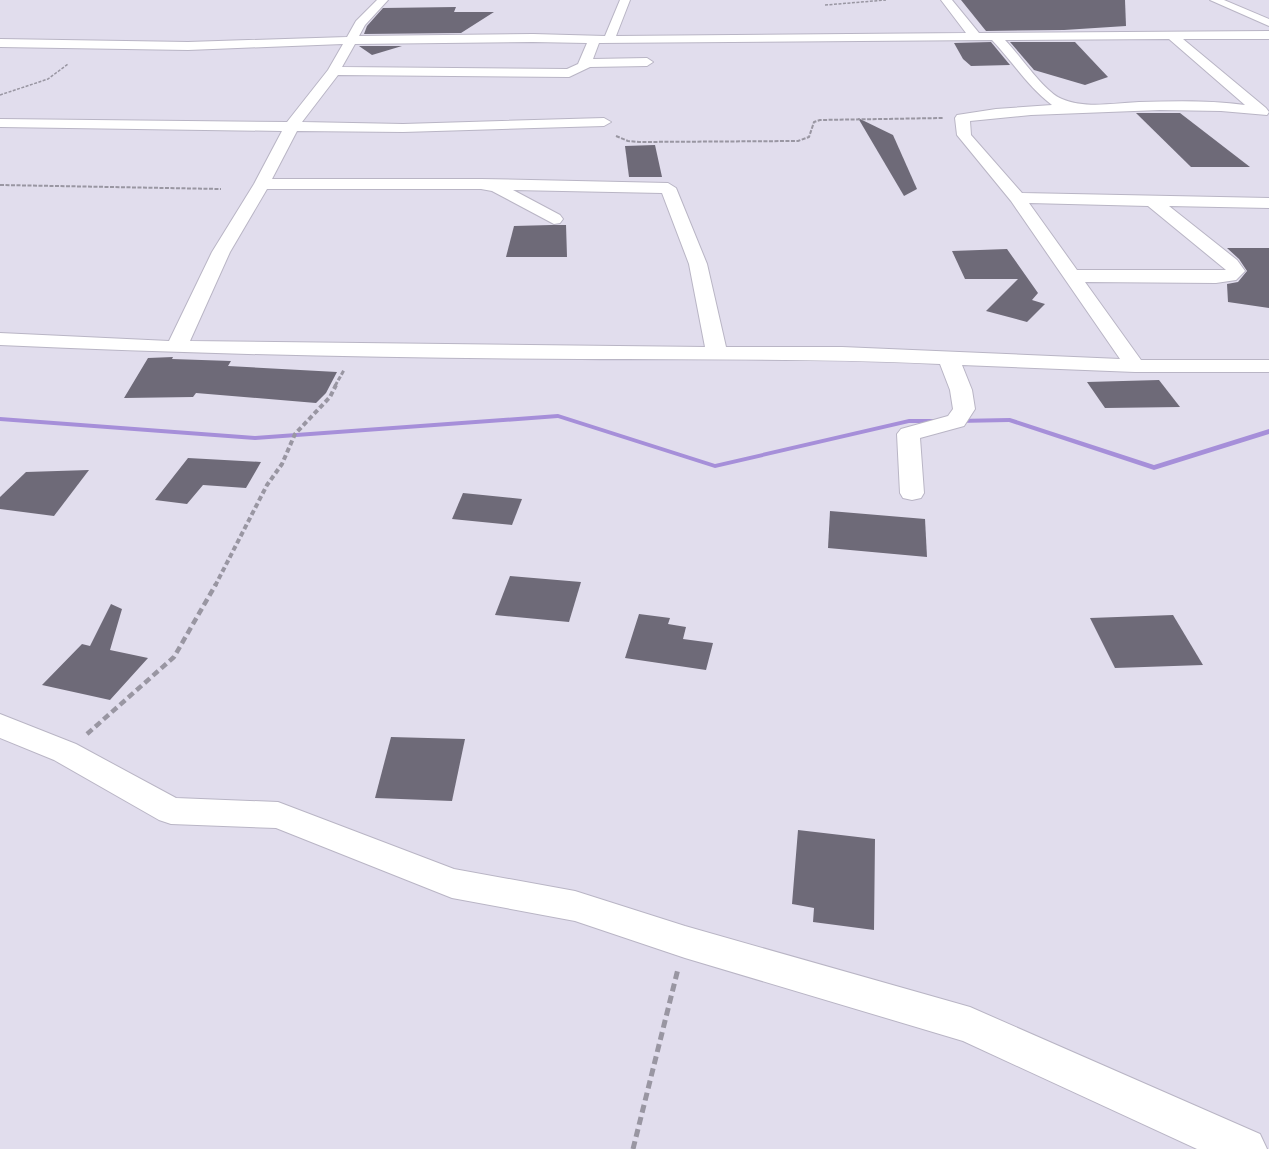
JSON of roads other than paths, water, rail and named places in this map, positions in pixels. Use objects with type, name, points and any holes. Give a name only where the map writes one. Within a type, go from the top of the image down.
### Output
[{"type":"street","points":[[176,347],[192,318],[220,252],[262,184],[292,126],[334,71],[360,22],[383,0]]},
{"type":"street","points":[[609,40],[625,0]]},
{"type":"street","points":[[946,0],[975,36]]},
{"type":"street","points":[[1215,0],[1269,23]]},
{"type":"street","points":[[1171,35],[1265,114]]},
{"type":"street","points":[[0,43],[188,46],[352,40],[533,38],[754,43],[975,36],[1269,35]]},
{"type":"street","points":[[995,36],[1016,56],[1031,80],[1052,106]]},
{"type":"street","points":[[334,71],[569,73],[584,66],[594,40]]},
{"type":"street","points":[[585,63],[647,62]]},
{"type":"street","points":[[1136,366],[1017,198],[964,135],[962,118],[1052,106],[1081,108],[1217,105],[1265,114]]},
{"type":"street","points":[[0,123],[403,128],[604,122]]},
{"type":"street","points":[[262,184],[481,184],[668,188],[698,264],[717,354]]},
{"type":"street","points":[[481,184],[497,187],[554,219]]},
{"type":"street","points":[[1017,198],[1269,202]]},
{"type":"street","points":[[1073,276],[1216,277],[1229,276],[1236,271],[1231,264],[1151,200]]},
{"type":"street","points":[[0,339],[176,347],[717,354],[842,353],[1136,366],[1269,366]]},
{"type":"street","points":[[912,493],[913,476],[907,452],[909,434],[956,421],[964,409],[961,390],[949,359]]},
{"type":"street","points":[[0,726],[65,752],[171,811],[278,815],[452,883],[576,906],[685,942],[970,1025],[1245,1149]]},
{"type":"waterway","points":[[0,419],[255,438],[558,416],[715,466],[909,421],[940,421]]},
{"type":"waterway","points":[[957,421],[1010,420],[1154,468],[1269,431]]}]
